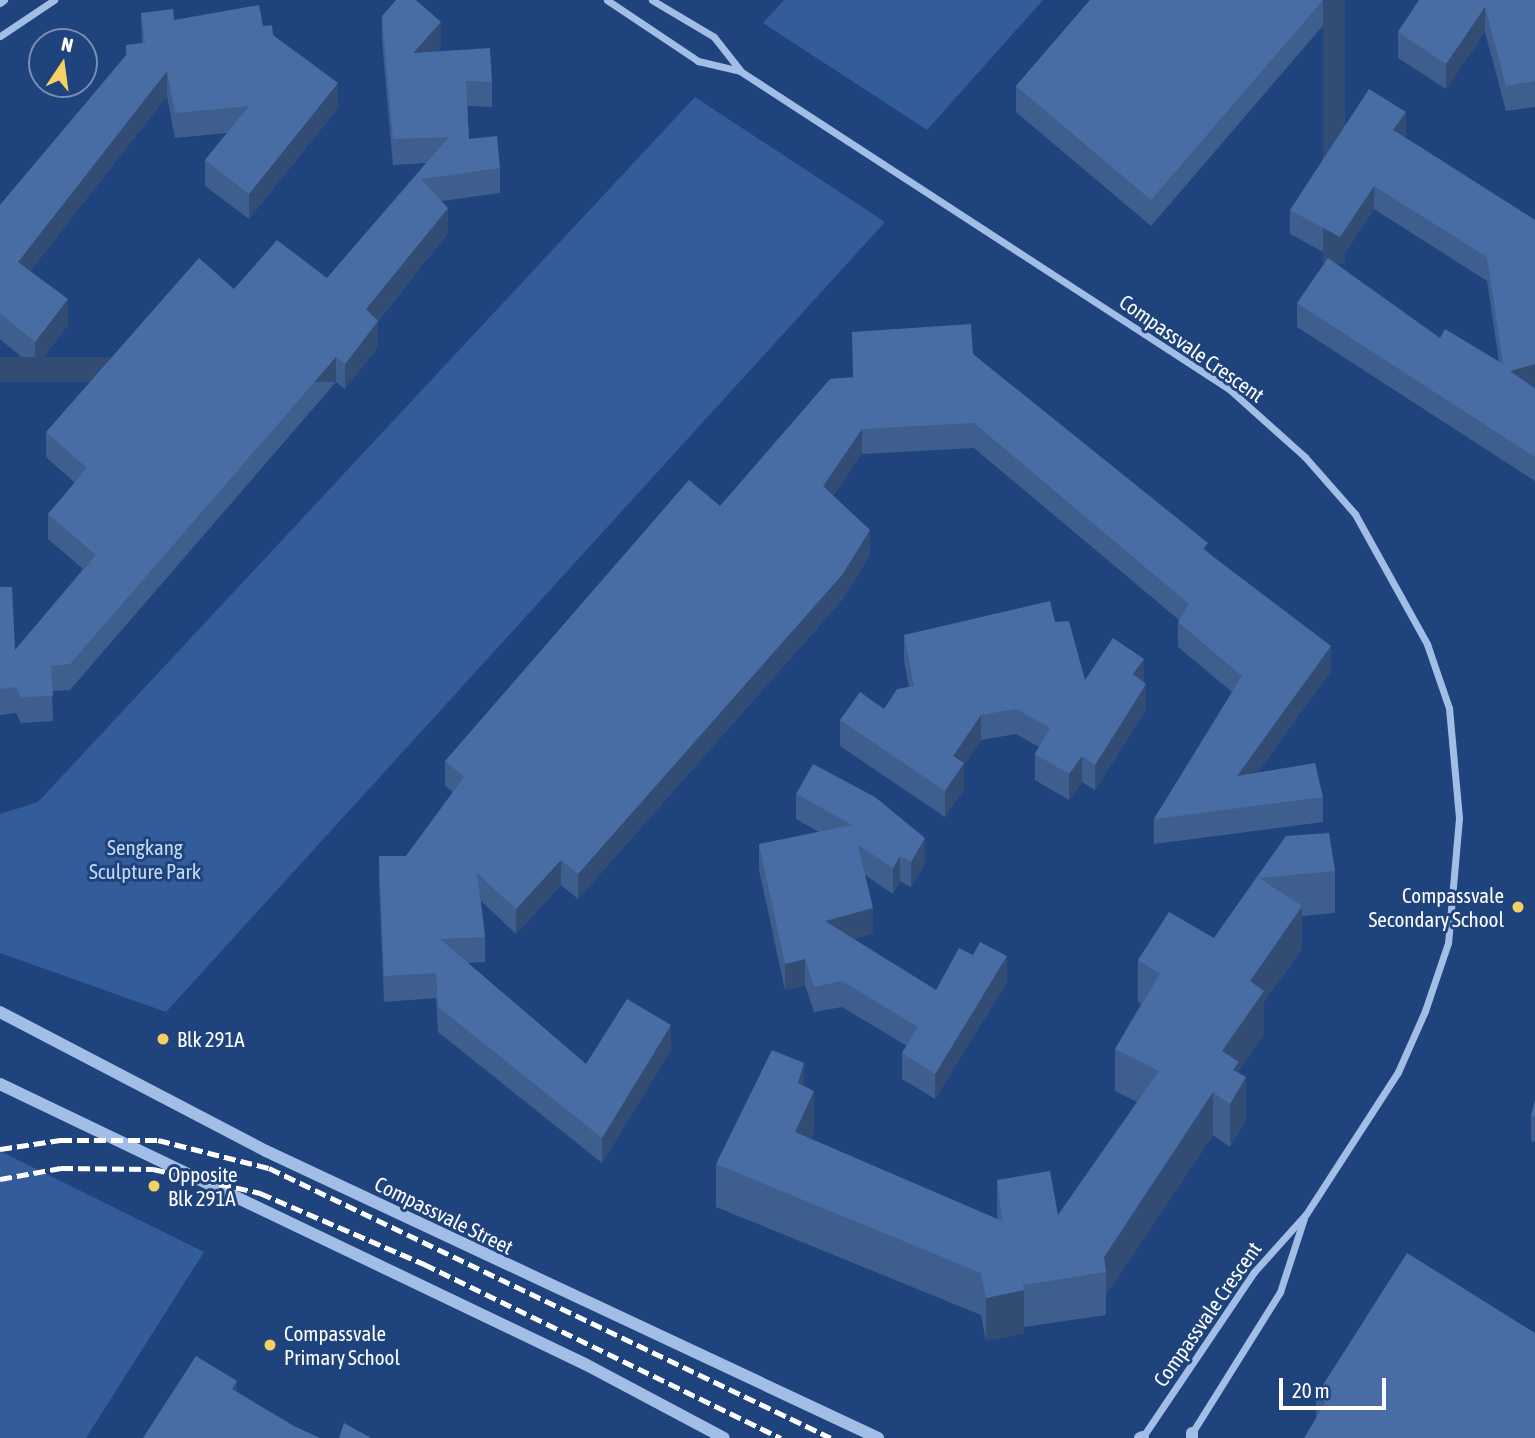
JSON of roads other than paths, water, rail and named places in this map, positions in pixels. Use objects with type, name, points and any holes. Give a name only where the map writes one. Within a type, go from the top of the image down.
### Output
[{"type":"street","points":[[0,3],[4,0]]},
{"type":"street","points":[[0,36],[54,0]]},
{"type":"street","name":"Compassvale Crescent","points":[[607,0],[698,61],[740,71]]},
{"type":"street","name":"Compassvale Crescent","points":[[652,0],[714,37],[740,71],[1229,390],[1305,457],[1355,514],[1427,644],[1449,708],[1459,818],[1448,943],[1398,1072],[1306,1214],[1254,1272],[1142,1438]]},
{"type":"street","name":"Compassvale Street","points":[[0,1012],[266,1152],[878,1438]]},
{"type":"street","points":[[0,1084],[585,1364],[724,1438]]},
{"type":"street","name":"Compassvale Crescent","points":[[1191,1436],[1280,1292],[1306,1214]]},
{"type":"railway","points":[[0,1149],[60,1140],[158,1140],[269,1168],[831,1438]]},
{"type":"railway","points":[[0,1179],[61,1168],[153,1169],[260,1193],[424,1264],[781,1438]]},
{"type":"place","name":"Compassvale Secondary School","points":[[1518,907]]},
{"type":"place","name":"Blk 291A","points":[[163,1039]]},
{"type":"place","name":"Opposite Blk 291A","points":[[154,1186]]},
{"type":"place","name":"Compassvale Primary School","points":[[270,1345]]},
{"type":"park label","name":"Sengkang Sculpture Park","points":[[145,859]]}]
